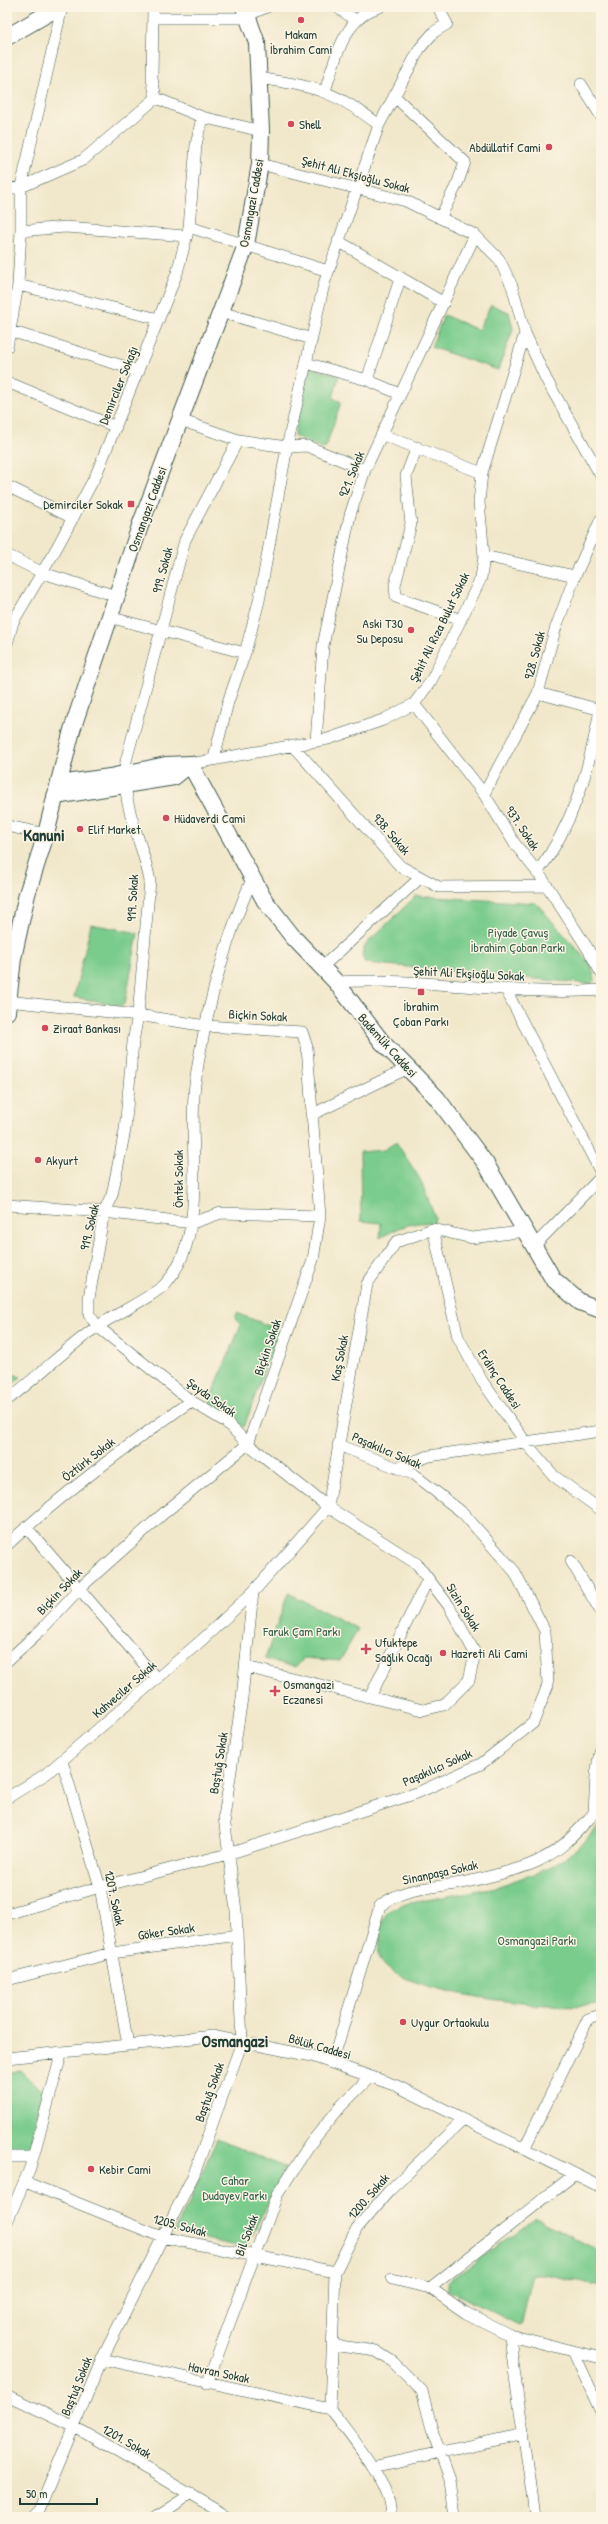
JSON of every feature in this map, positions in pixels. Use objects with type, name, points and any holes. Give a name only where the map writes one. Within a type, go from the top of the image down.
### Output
[{"type":"main road","points":[[7,37],[59,7]]},
{"type":"main road","name":"Osmangazi Caddesi","points":[[7,1005],[13,958],[27,894],[46,834],[72,730],[116,596],[246,245],[260,164],[261,131],[260,78],[257,43],[247,12]]},
{"type":"main road","points":[[57,790],[124,780],[166,765],[190,764]]},
{"type":"main road","name":"Bademlik Caddesi","points":[[190,764],[264,901],[293,937],[336,982],[382,1042],[437,1098],[486,1164],[553,1279],[580,1302],[601,1310]]},
{"type":"street","points":[[7,346],[18,285],[21,231],[21,187],[62,7]]},
{"type":"street","points":[[156,98],[152,79],[154,12],[232,19],[247,12],[266,7]]},
{"type":"street","points":[[337,7],[355,20]]},
{"type":"street","points":[[325,91],[339,49],[355,20],[380,7]]},
{"type":"street","points":[[214,758],[228,702],[245,653],[259,601],[287,447],[328,271],[356,187],[379,125],[420,48],[434,32],[447,24],[438,7]]},
{"type":"street","points":[[260,78],[325,91],[354,105],[379,125]]},
{"type":"street","points":[[581,84],[601,116]]},
{"type":"street","points":[[394,96],[465,162],[458,182],[440,218]]},
{"type":"street","points":[[7,189],[21,187],[83,160],[156,98]]},
{"type":"street","points":[[156,98],[202,117],[261,131]]},
{"type":"street","name":"Demirciler Sokağı","points":[[7,644],[13,622],[43,573],[96,475],[159,319],[176,273],[188,232],[196,145],[202,117]]},
{"type":"street","name":"Şehit Ali Ekşioğlu Sokak","points":[[260,164],[356,187],[406,201],[475,235],[499,259],[512,286],[524,334],[546,378],[601,476]]},
{"type":"street","points":[[21,231],[66,227],[188,232],[246,245],[328,271]]},
{"type":"street","name":"921. Sokak","points":[[316,741],[323,646],[334,585],[350,515],[365,470],[383,435],[400,394],[475,235]]},
{"type":"street","points":[[338,241],[400,279],[444,303]]},
{"type":"street","points":[[367,380],[400,279]]},
{"type":"street","points":[[18,285],[159,319]]},
{"type":"street","points":[[221,312],[312,339]]},
{"type":"street","points":[[9,330],[139,371]]},
{"type":"street","name":"Şehit Ali Rıza Bulut Sokak","points":[[190,764],[214,758],[316,741],[383,720],[414,704],[431,681],[481,578],[484,556],[479,502],[482,473],[524,334]]},
{"type":"street","points":[[306,363],[367,380],[400,394]]},
{"type":"street","points":[[7,382],[116,427]]},
{"type":"street","points":[[180,420],[238,440],[287,447],[307,446],[365,470]]},
{"type":"street","points":[[383,435],[482,473]]},
{"type":"street","name":"919. Sokak","points":[[97,1326],[89,1314],[89,1298],[104,1212],[112,1195],[125,1130],[133,1042],[138,1015],[150,881],[146,860],[125,798],[124,780],[185,540],[238,440]]},
{"type":"street","points":[[417,447],[406,476],[411,524],[394,585],[396,597],[461,620]]},
{"type":"street","points":[[7,486],[73,518]]},
{"type":"street","name":"928. Sokak","points":[[484,794],[538,693],[555,630],[575,576],[601,519]]},
{"type":"street","points":[[7,555],[43,573],[116,596]]},
{"type":"street","points":[[484,556],[575,576]]},
{"type":"street","points":[[109,617],[245,653]]},
{"type":"street","points":[[537,873],[556,848],[573,813],[591,758],[601,710],[538,693]]},
{"type":"street","name":"937. Sokak","points":[[414,704],[484,794],[515,844],[547,886],[588,948],[601,973]]},
{"type":"street","name":"938. Sokak","points":[[292,746],[400,866],[420,878],[439,887],[547,886]]},
{"type":"street","points":[[7,826],[46,834]]},
{"type":"street","points":[[322,967],[420,878]]},
{"type":"street","name":"Öntek Sokak","points":[[7,1400],[97,1326],[166,1284],[182,1258],[192,1223],[195,1085],[206,1026],[233,922],[252,879]]},
{"type":"street","name":"Şehit Ali Ekşioğlu Sokak","points":[[336,982],[361,981],[506,990],[601,990]]},
{"type":"street","points":[[506,990],[601,1173]]},
{"type":"street","points":[[7,1005],[138,1015],[206,1026]]},
{"type":"street","name":"Biçkin Sokak","points":[[7,1661],[42,1629],[80,1588],[164,1513],[248,1444],[313,1260],[320,1216],[317,1157],[311,1115],[306,1047],[302,1032],[206,1026]]},
{"type":"street","points":[[311,1115],[408,1068]]},
{"type":"street","points":[[534,1246],[601,1177]]},
{"type":"street","points":[[7,1205],[104,1212],[192,1223],[220,1213],[320,1216]]},
{"type":"street","points":[[433,1229],[472,1238],[526,1231]]},
{"type":"street","name":"Erdinç Caddesi","points":[[433,1229],[458,1337],[482,1381],[527,1444],[554,1476],[601,1510]]},
{"type":"street","name":"Kaş Sokak","points":[[328,1507],[367,1284],[396,1242],[433,1229]]},
{"type":"street","name":"Şeyda Sokak","points":[[97,1326],[191,1401],[226,1422],[248,1444],[328,1507]]},
{"type":"street","name":"Öztürk Sokak","points":[[7,1545],[26,1527],[114,1456],[191,1401]]},
{"type":"street","points":[[396,1468],[429,1456],[509,1444],[527,1444],[601,1431]]},
{"type":"street","name":"Paşakılıcı Sokak","points":[[7,1914],[100,1887],[228,1854],[416,1793],[481,1764],[534,1723],[548,1685],[545,1631],[514,1572],[463,1513],[413,1474],[338,1445]]},
{"type":"street","points":[[253,1592],[328,1507]]},
{"type":"street","name":"Sizin Sokak","points":[[246,1667],[423,1710],[444,1705],[469,1680],[475,1653],[449,1606],[416,1564],[328,1507]]},
{"type":"street","points":[[26,1527],[157,1679]]},
{"type":"street","points":[[571,1561],[601,1612]]},
{"type":"street","points":[[370,1697],[428,1579]]},
{"type":"street","name":"Baştuğ Sokak","points":[[32,2517],[39,2510],[75,2427],[102,2359],[194,2174],[242,2042],[237,1935],[224,1817],[246,1667],[253,1592]]},
{"type":"street","name":"Kahveciler Sokak","points":[[7,1798],[46,1774],[62,1761],[157,1679],[253,1592]]},
{"type":"street","points":[[598,1809],[596,1775],[601,1745]]},
{"type":"street","name":"1207. Sokak","points":[[62,1761],[100,1887],[128,2045]]},
{"type":"street","name":"Sinanpaşa Sokak","points":[[332,2063],[380,1906],[388,1899],[407,1891],[468,1882],[539,1861],[572,1840],[598,1809]]},
{"type":"street","name":"Göker Sokak","points":[[7,1980],[112,1953],[237,1935]]},
{"type":"street","points":[[524,2149],[588,2019],[601,2014]]},
{"type":"street","name":"Bölük Caddesi","points":[[7,2058],[212,2036],[312,2056],[397,2086],[601,2187]]},
{"type":"street","points":[[7,2222],[33,2158],[62,2052]]},
{"type":"street","name":"Bil Sokak","points":[[207,2384],[252,2256],[277,2195],[310,2144],[340,2106],[370,2077]]},
{"type":"street","name":"1200. Sokak","points":[[330,2409],[335,2272],[357,2228],[388,2192],[464,2120]]},
{"type":"street","points":[[7,2157],[33,2158]]},
{"type":"street","points":[[430,2288],[575,2174]]},
{"type":"street","name":"1205. Sokak","points":[[24,2182],[162,2237],[335,2272]]},
{"type":"street","points":[[392,2279],[430,2288],[466,2313],[510,2336],[574,2353],[601,2358]]},
{"type":"street","points":[[510,2336],[515,2390],[524,2434],[535,2517]]},
{"type":"street","points":[[332,2345],[376,2351],[392,2362],[422,2391],[450,2480],[455,2517]]},
{"type":"street","points":[[574,2353],[601,2412]]},
{"type":"street","name":"Havran Sokak","points":[[102,2359],[207,2384],[330,2409]]},
{"type":"street","name":"1201. Sokak","points":[[7,2395],[75,2427],[229,2517]]},
{"type":"street","points":[[330,2409],[364,2451],[382,2486],[390,2517]]},
{"type":"street","points":[[372,2467],[524,2434]]},
{"type":"street","points":[[156,2517],[191,2494]]},
{"type":"green space","points":[[491,305],[509,312],[513,329],[498,370],[431,347],[444,315],[478,330]]},
{"type":"green space","points":[[308,367],[339,376],[333,398],[341,402],[325,449],[294,436]]},
{"type":"green space","name":"Piyade Çavuş İbrahim Çoban Parkı","points":[[416,896],[536,903],[591,965],[595,979],[591,984],[365,963],[362,955],[365,945]]},
{"type":"green space","points":[[91,924],[138,933],[125,1003],[122,1006],[74,997]]},
{"type":"green space","points":[[396,1142],[420,1179],[435,1217],[434,1223],[413,1224],[380,1238],[381,1223],[361,1221],[360,1152],[384,1150]]},
{"type":"green space","points":[[237,1313],[279,1330],[244,1427],[209,1401],[241,1325],[235,1319]]},
{"type":"green space","points":[[7,1372],[21,1377],[7,1389]]},
{"type":"green space","name":"Faruk Çam Parkı","points":[[288,1593],[358,1629],[340,1661],[304,1658],[296,1667],[265,1659]]},
{"type":"green space","name":"Osmangazi Parkı","points":[[601,1823],[601,2003],[555,2005],[521,2003],[450,1992],[419,1983],[395,1973],[382,1962],[379,1956],[379,1950],[382,1921],[386,1914],[394,1908],[400,1905],[496,1887],[550,1868],[580,1847]]},
{"type":"green space","points":[[21,2070],[42,2091],[30,2153],[7,2151],[7,2073]]},
{"type":"green space","name":"Cahar Dudayev Parkı","points":[[217,2139],[286,2168],[245,2248],[175,2232]]},
{"type":"green space","points":[[536,2218],[601,2252],[601,2286],[545,2274],[533,2274],[521,2326],[448,2290],[448,2282]]},
{"type":"place","name":"Makam İbrahim Cami","points":[[301,20]]},
{"type":"place","name":"Shell","points":[[291,124]]},
{"type":"place","name":"Abdüllatif Cami","points":[[549,147]]},
{"type":"place","name":"Demirciler Sokak","points":[[131,504]]},
{"type":"place","name":"Aski T30 Su Deposu","points":[[411,630]]},
{"type":"place","name":"Hüdaverdi Cami","points":[[166,818]]},
{"type":"place","name":"Elif Market","points":[[80,829]]},
{"type":"place","name":"İbrahim Çoban Parkı","points":[[421,992]]},
{"type":"place","name":"Ziraat Bankası","points":[[45,1028]]},
{"type":"place","name":"Akyurt","points":[[38,1160]]},
{"type":"place","name":"Ufuktepe Sağlık Ocağı","points":[[366,1649]]},
{"type":"place","name":"Hazreti Ali Cami","points":[[443,1653]]},
{"type":"place","name":"Osmangazi Eczanesi","points":[[275,1691]]},
{"type":"place","name":"Uygur Ortaokulu","points":[[403,2022]]},
{"type":"place","name":"Kebir Cami","points":[[91,2169]]},
{"type":"district","name":"Kanuni","points":[[44,834]]},
{"type":"district","name":"Osmangazi","points":[[235,2040]]}]
